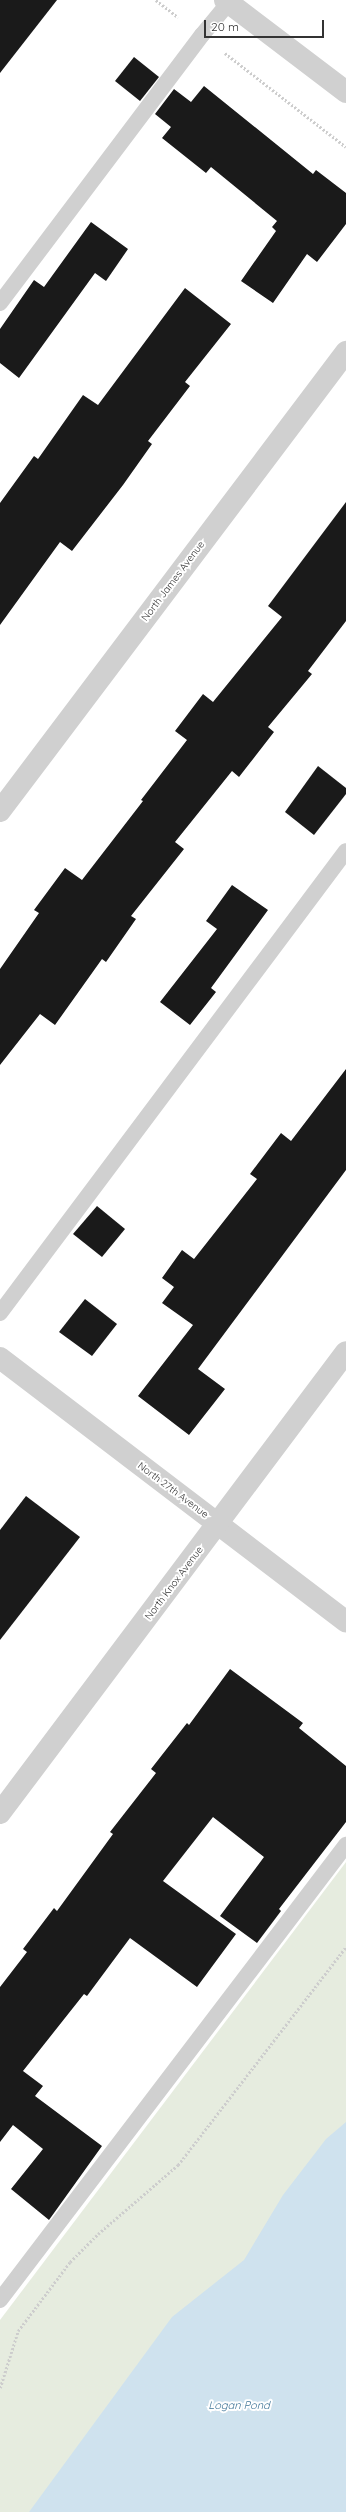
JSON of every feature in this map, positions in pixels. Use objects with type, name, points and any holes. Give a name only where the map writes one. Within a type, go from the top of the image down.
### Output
[{"type":"street","points":[[228,1],[346,92]]},
{"type":"street","name":"North James Avenue","points":[[0,811],[346,352]]},
{"type":"street","name":"North Knox Avenue","points":[[0,1813],[346,1352]]},
{"type":"street","name":"North 27th Avenue","points":[[0,1358],[346,1622]]},
{"type":"lane","points":[[0,303],[228,1]]},
{"type":"lane","points":[[0,1313],[346,851]]},
{"type":"lane","points":[[0,2300],[346,1845]]},
{"type":"path","points":[[156,0],[346,146]]},
{"type":"path","points":[[0,2388],[18,2331],[70,2262],[98,2234],[178,2165],[346,1947]]},
{"type":"shaded area","points":[[346,1862],[346,2512],[0,2512],[0,2320]]},
{"type":"water","name":"Logan Pond","points":[[346,2122],[346,2512],[29,2512],[172,2317],[244,2260],[283,2195],[326,2139]]},
{"type":"building","points":[[0,0],[57,0],[0,73]]},
{"type":"building","points":[[134,57],[159,77],[140,101],[115,81]]},
{"type":"building","points":[[204,86],[313,174],[316,170],[346,193],[346,224],[317,262],[307,254],[273,303],[241,281],[276,231],[272,227],[277,221],[211,167],[206,173],[162,138],[171,127],[155,114],[174,89],[191,102]]},
{"type":"building","points":[[91,222],[128,249],[106,281],[95,273],[19,378],[0,363],[0,329],[34,280],[44,287]]},
{"type":"building","points":[[185,288],[231,324],[185,382],[190,386],[148,441],[152,444],[123,485],[72,551],[60,542],[0,625],[0,503],[34,456],[38,459],[83,395],[98,405]]},
{"type":"building","points":[[346,502],[346,621],[308,671],[312,674],[268,727],[274,732],[239,777],[232,771],[175,842],[184,849],[131,916],[136,919],[106,962],[102,959],[55,1025],[40,1014],[0,1065],[0,969],[39,913],[34,910],[65,868],[82,880],[143,801],[141,800],[187,740],[175,731],[203,694],[213,702],[282,617],[268,606]]},
{"type":"building","points":[[318,766],[346,788],[346,794],[314,835],[285,812]]},
{"type":"building","points":[[232,885],[268,910],[211,988],[216,992],[190,1025],[160,1002],[217,929],[206,921]]},
{"type":"building","points":[[346,1069],[346,1170],[198,1369],[225,1389],[189,1435],[138,1396],[193,1325],[162,1303],[174,1287],[162,1278],[182,1250],[194,1259],[257,1179],[250,1174],[281,1133],[291,1141]]},
{"type":"building","points":[[97,1206],[125,1229],[102,1257],[73,1234]]},
{"type":"building","points":[[85,1299],[117,1324],[92,1356],[59,1332]]},
{"type":"building","points":[[26,1496],[80,1537],[0,1640],[0,1530]]},
{"type":"building","points":[[230,1669],[303,1723],[299,1728],[346,1766],[346,1822],[279,1909],[281,1911],[257,1943],[220,1916],[264,1857],[213,1817],[163,1881],[236,1934],[197,1987],[130,1938],[87,1996],[84,1994],[23,2071],[43,2086],[35,2096],[102,2146],[49,2220],[11,2189],[43,2149],[13,2125],[0,2142],[0,1987],[27,1952],[23,1949],[54,1908],[57,1911],[113,1834],[110,1832],[156,1773],[151,1769],[187,1723],[189,1725]]}]
